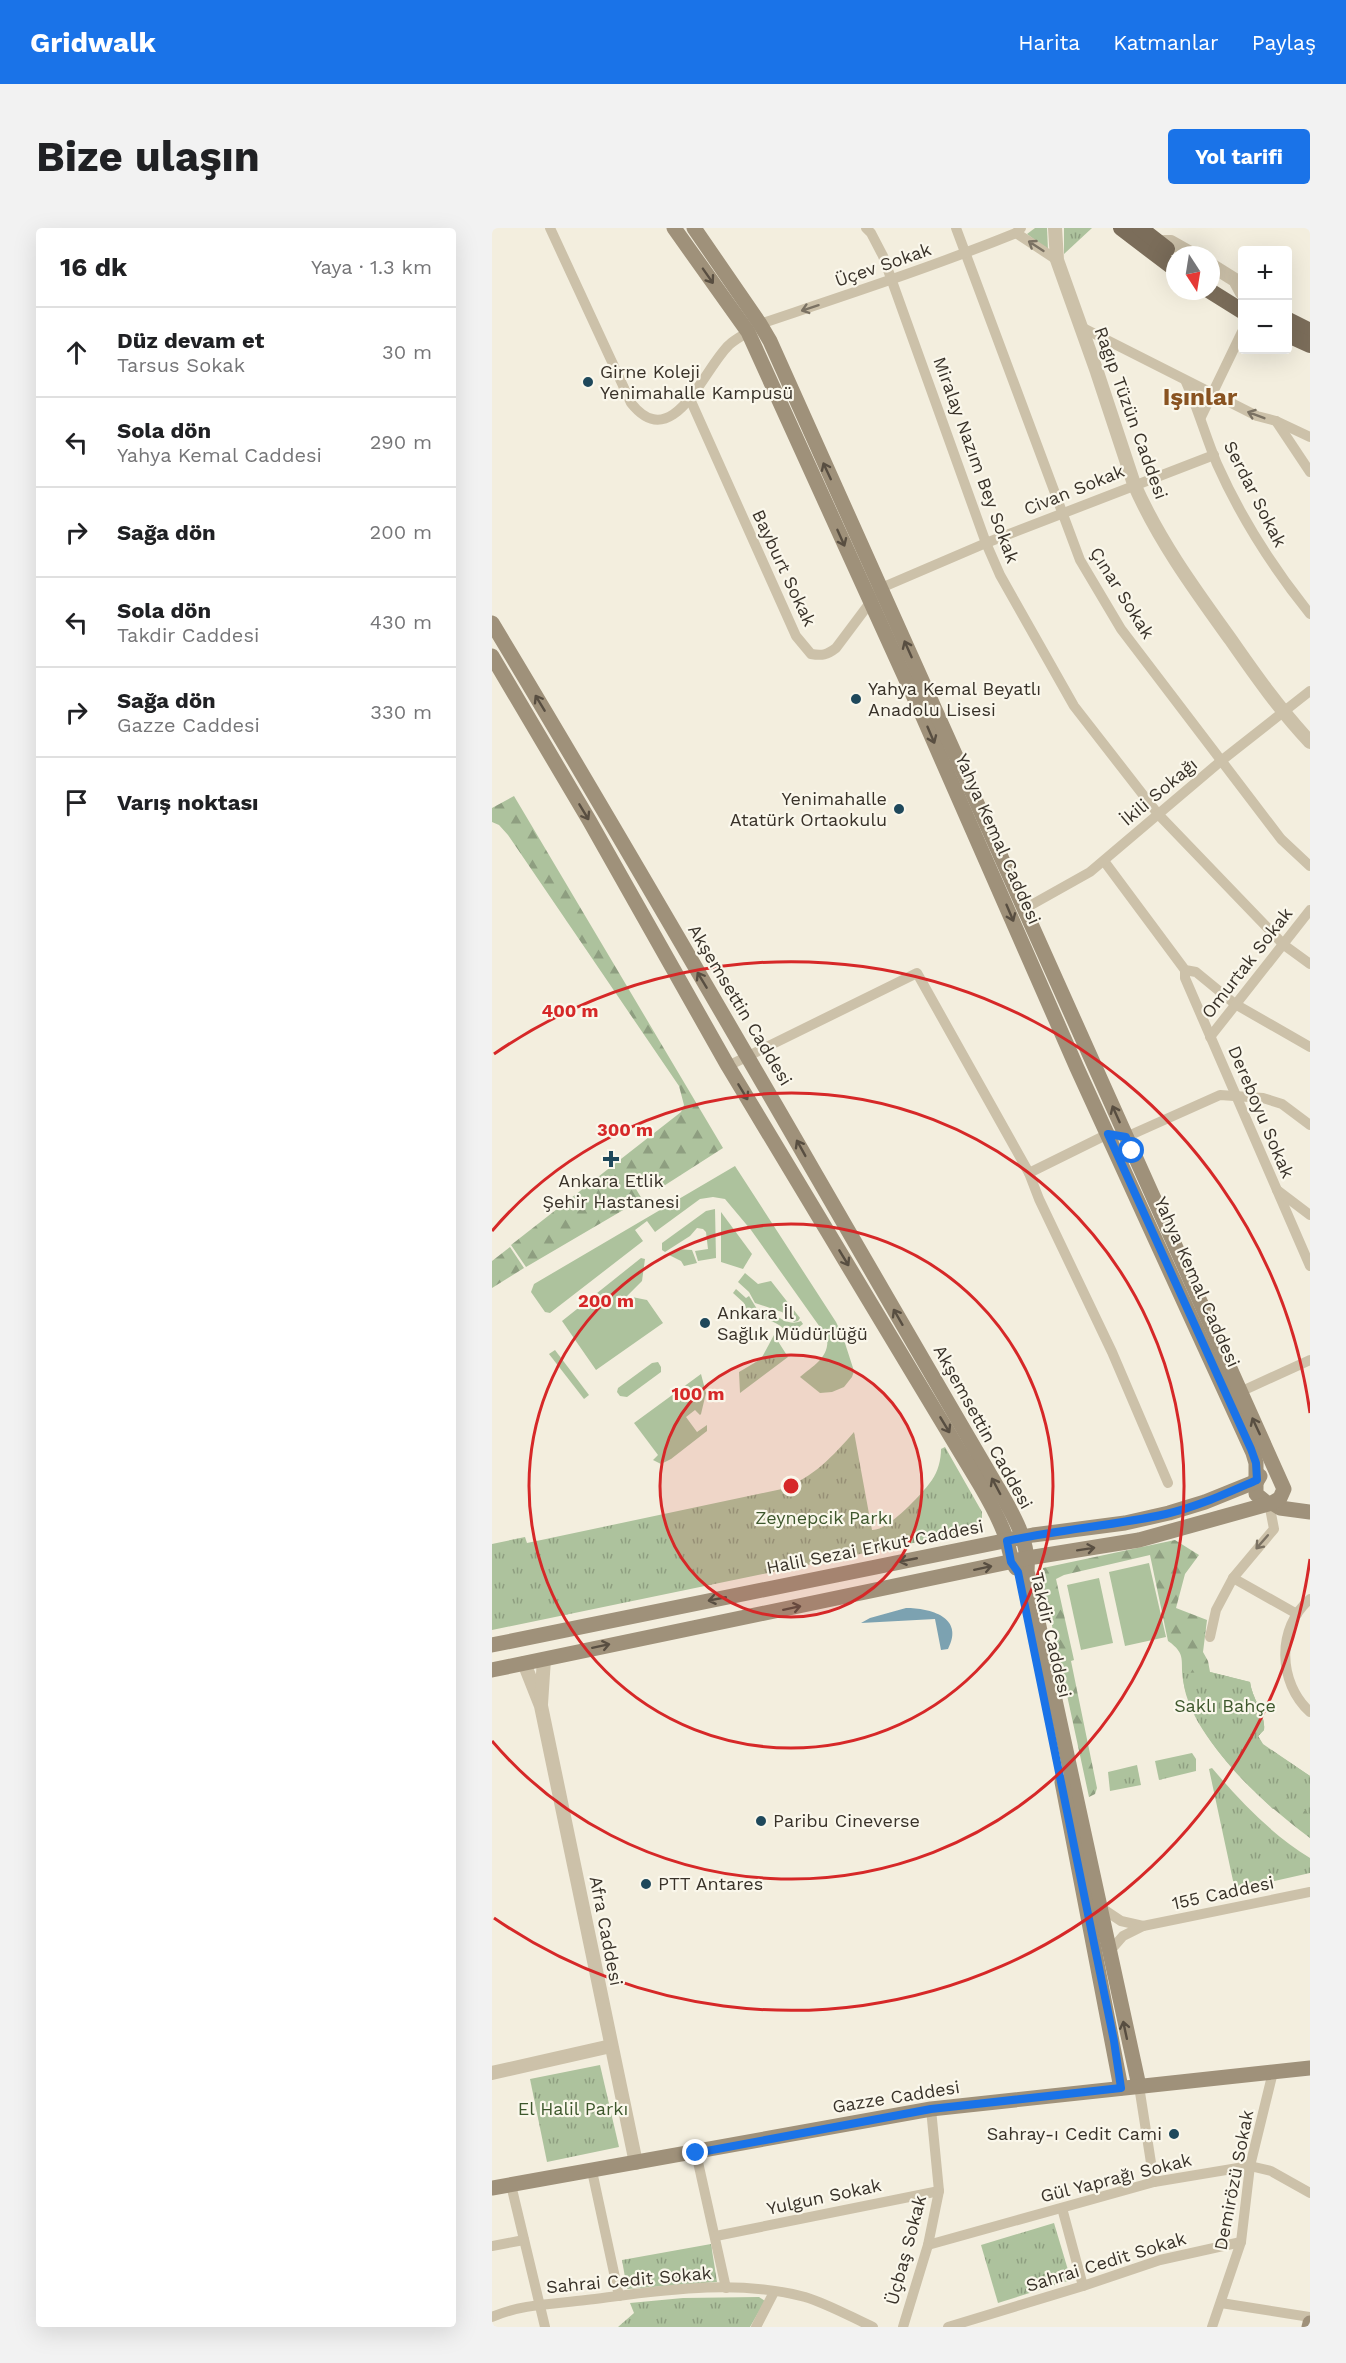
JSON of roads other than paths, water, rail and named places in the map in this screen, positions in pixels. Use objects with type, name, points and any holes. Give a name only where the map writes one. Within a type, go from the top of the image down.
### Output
[{"type":"main road","name":"Yahya Kemal Caddesi","points":[[674,228],[754,328],[871,604],[1251,1449],[1256,1463],[1257,1480]]},
{"type":"main road","name":"Yahya Kemal Caddesi","points":[[694,228],[754,328],[882,588],[1240,1392],[1282,1482],[1292,1497],[1310,1511]]},
{"type":"main road","points":[[1121,228],[1166,261]]},
{"type":"main road","points":[[1140,228],[1166,249]]},
{"type":"main road","points":[[1220,285],[1238,296]]},
{"type":"main road","points":[[1220,297],[1238,308]]},
{"type":"main road","points":[[1292,322],[1310,331]]},
{"type":"main road","points":[[1292,337],[1310,345]]},
{"type":"main road","name":"Akşemsettin Caddesi","points":[[492,623],[748,1056],[996,1484],[1023,1537],[1007,1541],[990,1502],[968,1464],[728,1066],[589,820],[492,656]]},
{"type":"main road","points":[[1269,1473],[1282,1482],[1283,1493],[1269,1503],[1139,1539],[1028,1558],[1023,1537],[1125,1523],[1169,1514],[1257,1480],[1269,1473]]},
{"type":"main road","points":[[1257,1480],[1256,1494],[1269,1503],[1280,1508],[1310,1511]]},
{"type":"main road","name":"Halil Sezai Erkut Caddesi","points":[[492,1645],[1007,1541],[1011,1562]]},
{"type":"main road","name":"Takdir Caddesi","points":[[1121,2088],[1104,1989],[1047,1707],[1018,1572],[1011,1562],[1028,1558],[1027,1571],[1139,2086]]},
{"type":"main road","points":[[492,1670],[1011,1562]]},
{"type":"main road","points":[[539,1635],[547,1647],[548,1652],[544,1659]]},
{"type":"main road","points":[[522,1638],[516,1652],[524,1663]]},
{"type":"main road","name":"Gazze Caddesi","points":[[492,2188],[931,2109],[1310,2068]]},
{"type":"street","points":[[550,228],[631,403],[648,418],[664,418],[678,412],[728,346],[754,328]]},
{"type":"street","name":"Miralay Nazım Bey Sokak","points":[[866,228],[883,256],[986,543],[1000,574],[1074,706],[1158,814],[1284,945],[1310,964]]},
{"type":"street","name":"Çınar Sokak","points":[[956,228],[1080,560],[1121,629],[1281,839],[1310,866]]},
{"type":"street","name":"Ragıp Tüzün Caddesi","points":[[1055,228],[1057,260],[1134,484],[1181,571],[1283,714],[1310,742]]},
{"type":"street","name":"Üçev Sokak","points":[[754,328],[966,253],[1018,230],[1057,260]]},
{"type":"street","points":[[1156,242],[1171,242],[1178,246]]},
{"type":"street","points":[[1220,271],[1235,280],[1238,286]]},
{"type":"street","points":[[1081,327],[1186,382],[1257,416],[1276,421],[1310,437]]},
{"type":"street","points":[[1201,417],[1238,340]]},
{"type":"street","name":"Serdar Sokak","points":[[1186,382],[1214,455],[1246,519],[1282,580],[1310,614]]},
{"type":"street","name":"Bayburt Sokak","points":[[690,399],[796,636],[805,649],[811,654],[827,655],[836,648],[882,588]]},
{"type":"street","points":[[1276,421],[1310,472]]},
{"type":"street","name":"Civan Sokak","points":[[882,588],[986,543],[1214,455]]},
{"type":"street","name":"İkili Sokağı","points":[[1024,909],[1090,872],[1221,761],[1310,691]]},
{"type":"street","points":[[1104,861],[1185,970],[1196,972],[1235,1004],[1310,1047]]},
{"type":"street","name":"Omurtak Sokak","points":[[1210,1037],[1310,910]]},
{"type":"street","name":"Dereboyu Sokak","points":[[1185,970],[1185,978],[1235,1097],[1310,1266]]},
{"type":"street","points":[[728,1066],[917,973],[1029,1173],[1039,1199],[1112,1352],[1168,1483]]},
{"type":"street","points":[[1029,1173],[1108,1134],[1126,1137],[1220,1095],[1263,1098],[1282,1104],[1310,1125]]},
{"type":"street","points":[[1276,1189],[1310,1215]]},
{"type":"street","points":[[1240,1392],[1310,1360]]},
{"type":"street","points":[[1210,1637],[1216,1610],[1233,1578],[1274,1529],[1269,1503]]},
{"type":"street","points":[[1233,1578],[1297,1614]]},
{"type":"street","points":[[1310,1599],[1297,1614],[1288,1634],[1284,1653],[1286,1672],[1293,1691],[1310,1712]]},
{"type":"street","name":"Afra Caddesi","points":[[541,1706],[544,1659]]},
{"type":"street","name":"Afra Caddesi","points":[[524,1663],[541,1706],[636,2163]]},
{"type":"street","name":"155 Caddesi","points":[[1109,1952],[1124,1936],[1143,1926],[1310,1892]]},
{"type":"street","points":[[1100,1907],[1121,1920],[1143,1926]]},
{"type":"street","points":[[492,2073],[611,2046]]},
{"type":"street","name":"Demirözü Sokak","points":[[1212,2327],[1241,2242],[1250,2166],[1273,2072]]},
{"type":"street","points":[[1139,2086],[1154,2182]]},
{"type":"street","name":"Üçbaş Sokak","points":[[903,2327],[928,2245],[939,2191],[931,2109]]},
{"type":"street","points":[[696,2153],[726,2288]]},
{"type":"street","name":"Gül Yaprağı Sokak","points":[[928,2245],[1154,2182],[1250,2166],[1270,2171],[1310,2193]]},
{"type":"street","points":[[592,2170],[619,2296]]},
{"type":"street","points":[[511,2185],[545,2327]]},
{"type":"street","name":"Yulgun Sokak","points":[[716,2236],[939,2191]]},
{"type":"street","points":[[1062,2208],[1083,2286]]},
{"type":"street","points":[[492,2246],[524,2240]]},
{"type":"street","name":"Sahrai Cedit Sokak","points":[[948,2327],[1160,2260],[1241,2242]]},
{"type":"street","name":"Sahrai Cedit Sokak","points":[[492,2317],[503,2312],[541,2305],[683,2288],[748,2288],[806,2298],[873,2327]]},
{"type":"street","points":[[756,2327],[774,2292]]},
{"type":"street","points":[[1221,2302],[1310,2317]]},
{"type":"water","points":[[906,1608],[925,1610],[942,1616],[949,1622],[952,1638],[948,1649],[941,1650],[935,1619],[861,1623],[870,1618]]},
{"type":"place","name":"Girne Koleji Yenimahalle Kampusü","points":[[588,382]]},
{"type":"place","name":"Yahya Kemal Beyatlı Anadolu Lisesi","points":[[856,699]]},
{"type":"place","name":"Yenimahalle Atatürk Ortaokulu","points":[[899,809]]},
{"type":"place","name":"Ankara Etlik Şehir Hastanesi","points":[[611,1159]]},
{"type":"place","name":"Ankara İl Sağlık Müdürlüğü","points":[[705,1323]]},
{"type":"place","name":"Paribu Cineverse","points":[[761,1821]]},
{"type":"place","name":"PTT Antares","points":[[646,1884]]},
{"type":"place","name":"Sahray-ı Cedit Cami","points":[[1174,2134]]},
{"type":"district","name":"Işınlar","points":[[1200,397]]},
{"type":"park label","name":"Zeynepcik Parkı","points":[[824,1518]]},
{"type":"park label","name":"Saklı Bahçe","points":[[1225,1706]]},
{"type":"park label","name":"El Halil Parkı","points":[[573,2109]]}]
